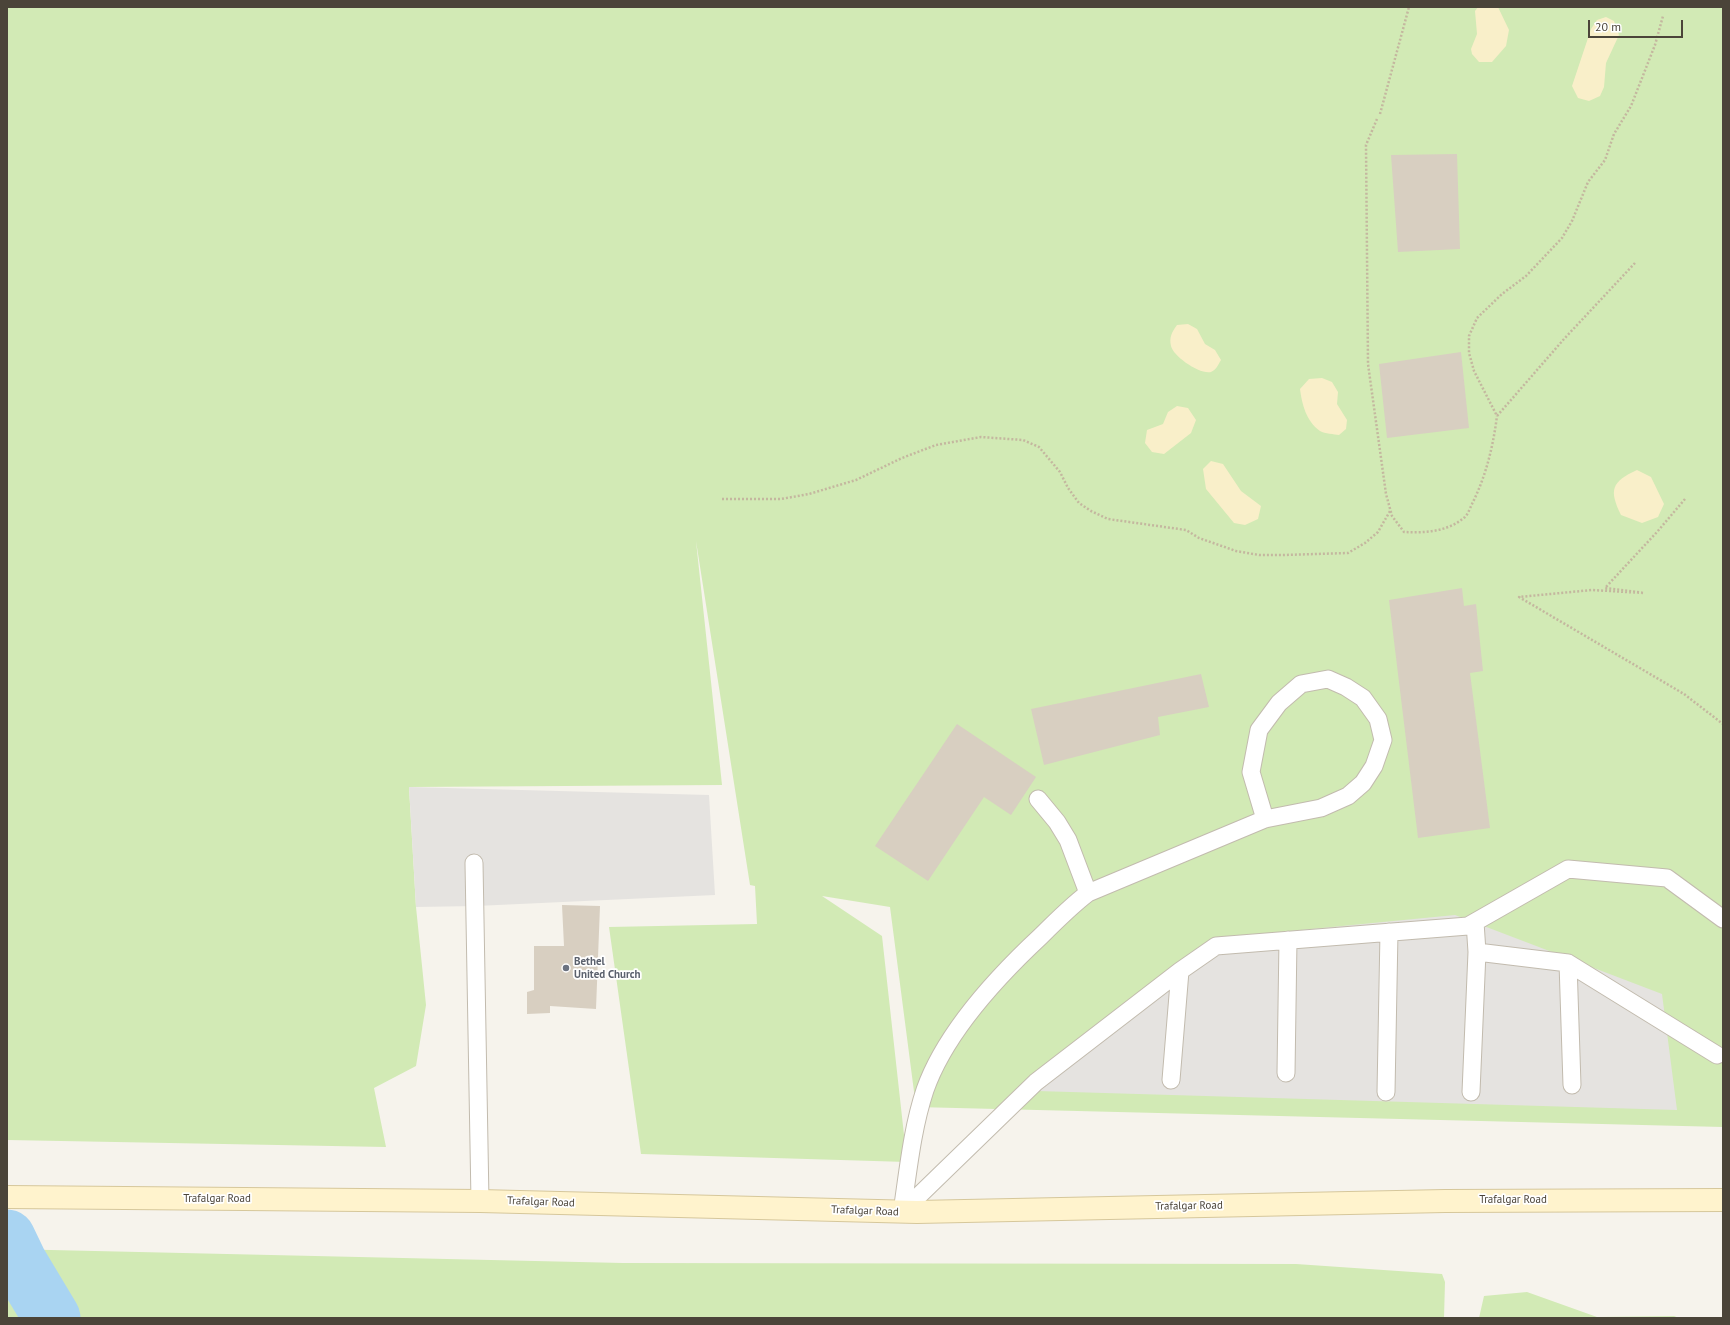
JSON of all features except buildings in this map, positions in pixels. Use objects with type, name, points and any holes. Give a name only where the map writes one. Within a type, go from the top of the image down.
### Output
[{"type":"main road","name":"Trafalgar Road","points":[[7,1197],[480,1201],[902,1212],[1445,1201],[1723,1200]]},
{"type":"lane","points":[[902,1212],[916,1124],[925,1091],[934,1068],[975,1006],[1016,960],[1075,903],[1088,893],[1265,819],[1321,808],[1348,796],[1363,783],[1374,766],[1383,740],[1378,719],[1363,698],[1346,687],[1328,679],[1301,684],[1279,703],[1259,730],[1251,772],[1265,819]]},
{"type":"lane","points":[[1038,799],[1057,822],[1068,840],[1088,893]]},
{"type":"lane","points":[[474,863],[480,1201]]},
{"type":"lane","points":[[902,1212],[1036,1082],[1180,971],[1216,946],[1468,926],[1568,869],[1667,878],[1723,919]]},
{"type":"lane","points":[[1471,1092],[1477,952],[1475,922]]},
{"type":"lane","points":[[1386,1092],[1389,932]]},
{"type":"lane","points":[[1286,1073],[1288,940]]},
{"type":"lane","points":[[1477,952],[1568,963],[1717,1055]]},
{"type":"lane","points":[[1568,963],[1572,1086]]},
{"type":"lane","points":[[1172,1080],[1180,971]]},
{"type":"path","points":[[1380,114],[1409,7]]},
{"type":"path","points":[[1497,416],[1474,371],[1469,353],[1469,336],[1477,318],[1502,294],[1526,276],[1562,238],[1572,221],[1588,182],[1605,160],[1614,134],[1631,106],[1655,45],[1663,16]]},
{"type":"path","points":[[1377,119],[1366,145],[1368,364],[1386,494],[1392,516],[1404,532],[1423,533],[1448,527],[1465,517],[1477,494],[1488,466],[1497,416],[1564,339],[1635,263]]},
{"type":"path","points":[[722,499],[781,499],[809,494],[856,480],[902,458],[936,445],[981,437],[1023,440],[1040,447],[1060,472],[1068,488],[1079,503],[1091,512],[1108,520],[1186,530],[1198,538],[1236,551],[1259,555],[1348,553],[1365,543],[1378,532],[1390,511]]},
{"type":"path","points":[[1685,499],[1657,532],[1605,588],[1644,593],[1592,590],[1519,597],[1684,694],[1723,724]]},
{"type":"green space","points":[[7,7],[1723,7],[1723,1127],[916,1107],[890,907],[822,896],[882,936],[907,1162],[641,1154],[609,927],[757,924],[755,886],[750,885],[696,541],[722,785],[409,787],[416,907],[426,1005],[416,1066],[374,1088],[386,1147],[7,1140]]},
{"type":"green space","points":[[7,1249],[623,1263],[1296,1264],[1442,1274],[1445,1282],[1444,1318],[7,1318]]},
{"type":"green space","points":[[1527,1292],[1597,1317],[1674,1316],[1679,1318],[1479,1318],[1484,1296]]},
{"type":"sand","points":[[1478,7],[1498,7],[1509,30],[1506,46],[1492,62],[1479,62],[1472,54],[1471,49],[1477,34],[1475,11]]},
{"type":"sand","points":[[1606,17],[1614,21],[1619,35],[1606,63],[1604,87],[1600,96],[1589,101],[1578,98],[1572,86],[1591,29],[1597,20]]},
{"type":"sand","points":[[1188,324],[1197,329],[1205,344],[1215,350],[1221,360],[1216,369],[1213,371],[1206,372],[1194,368],[1173,350],[1170,340],[1171,335],[1177,325]]},
{"type":"sand","points":[[1322,378],[1332,382],[1338,392],[1337,404],[1347,420],[1346,429],[1339,435],[1320,431],[1315,427],[1308,417],[1302,400],[1300,389],[1309,379]]},
{"type":"sand","points":[[1177,406],[1188,408],[1196,420],[1191,433],[1164,454],[1152,452],[1145,443],[1147,430],[1163,424],[1168,412]]},
{"type":"sand","points":[[1211,461],[1223,464],[1241,491],[1261,506],[1258,519],[1245,525],[1234,523],[1206,489],[1203,469]]},
{"type":"sand","points":[[1637,470],[1651,477],[1664,504],[1658,517],[1642,523],[1621,515],[1614,493],[1617,483],[1628,474]]},
{"type":"shaded area","points":[[409,787],[709,795],[715,895],[476,906],[416,907]]},
{"type":"shaded area","points":[[1455,915],[1662,994],[1677,1110],[1037,1091],[1219,938]]},
{"type":"waterway","points":[[7,1238],[19,1263],[52,1318]]},
{"type":"place","name":"Bethel United Church","points":[[566,968]]}]
